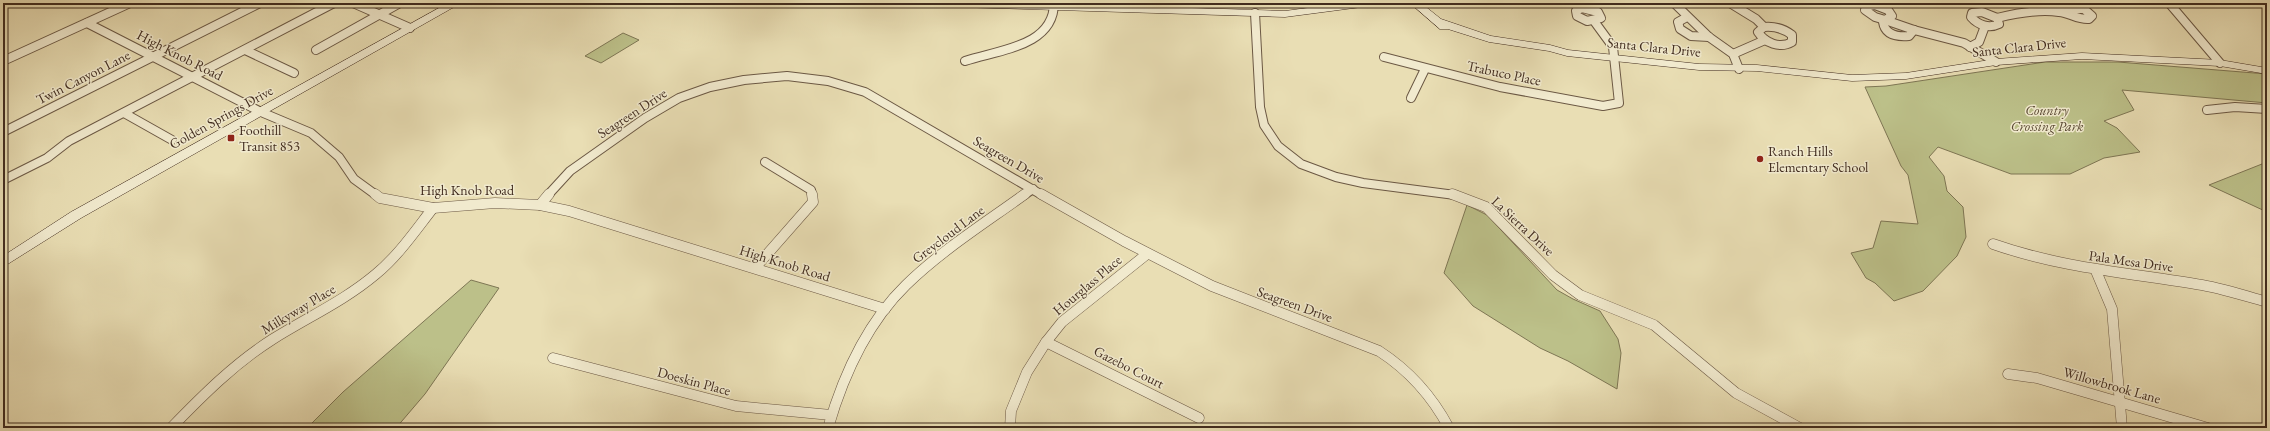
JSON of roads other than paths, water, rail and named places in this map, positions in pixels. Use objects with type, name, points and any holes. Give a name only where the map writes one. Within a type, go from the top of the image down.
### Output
[{"type":"main road","name":"Golden Springs Drive","points":[[3,262],[76,215],[456,3]]},
{"type":"main road","points":[[928,3],[1054,6],[1255,14],[1292,13],[1369,3]]},
{"type":"main road","name":"Santa Clara Drive","points":[[1414,3],[1447,29],[1467,39],[1510,51],[1549,55],[1567,53],[1739,70],[1758,74],[1800,78],[1816,79],[1822,76],[1852,78],[1906,76],[1992,63],[2082,56],[2220,63]]},
{"type":"main road","points":[[2220,63],[2237,61],[2267,64]]},
{"type":"main road","points":[[2220,63],[2267,71]]},
{"type":"street","points":[[3,61],[130,3]]},
{"type":"street","name":"Twin Canyon Lane","points":[[3,132],[260,3]]},
{"type":"street","points":[[3,180],[47,158],[69,141],[193,78],[334,3]]},
{"type":"street","points":[[353,3],[410,28]]},
{"type":"street","points":[[316,50],[400,3]]},
{"type":"street","points":[[1674,3],[1709,37],[1732,54],[1739,70]]},
{"type":"street","points":[[1730,3],[1752,16],[1764,27],[1782,29],[1792,35],[1793,39],[1789,45],[1765,40],[1758,32],[1764,27]]},
{"type":"street","points":[[2169,3],[2220,63]]},
{"type":"street","points":[[965,61],[1012,48],[1038,35],[1053,18],[1054,6]]},
{"type":"street","points":[[1997,18],[2031,12],[2062,12]]},
{"type":"street","points":[[1972,13],[1988,13],[2000,21],[1998,25],[1985,26],[1973,20],[1971,17],[1972,13]]},
{"type":"street","name":"La Sierra Drive","points":[[1255,14],[1260,107],[1264,125],[1278,146],[1301,164],[1336,177],[1363,183],[1451,194],[1486,207],[1553,275],[1580,295],[1654,325],[1736,393],[1800,428]]},
{"type":"street","points":[[1687,17],[1678,22],[1680,29],[1691,36],[1709,37]]},
{"type":"street","points":[[1914,30],[1909,36],[1893,35],[1884,28],[1883,22],[1886,20],[1914,30],[1954,40],[1970,47],[1970,50],[1992,63]]},
{"type":"street","points":[[1594,21],[1613,46],[1615,58]]},
{"type":"street","name":"High Knob Road","points":[[87,23],[261,112],[311,133],[340,157],[354,179],[380,198],[433,208],[495,203],[540,205],[569,210],[885,309]]},
{"type":"street","points":[[1970,47],[1979,42],[1985,26]]},
{"type":"street","points":[[1732,54],[1765,40]]},
{"type":"street","points":[[245,50],[294,73]]},
{"type":"street","name":"Trabuco Place","points":[[1384,58],[1500,87],[1603,106],[1619,103],[1615,58]]},
{"type":"street","points":[[1411,98],[1425,69]]},
{"type":"street","name":"Seagreen Drive","points":[[540,205],[570,171],[645,118],[679,98],[710,87],[744,80],[787,76],[828,81],[865,92],[1147,254],[1253,305],[1312,324],[1378,350],[1413,376],[1439,408],[1449,428]]},
{"type":"street","points":[[2208,110],[2235,107],[2267,109]]},
{"type":"street","points":[[124,113],[172,140]]},
{"type":"street","points":[[755,268],[813,202],[811,190],[765,162]]},
{"type":"street","name":"Greycloud Lane","points":[[828,428],[831,415],[859,348],[885,309],[920,272],[1033,189]]},
{"type":"street","name":"Milkyway Place","points":[[171,428],[218,380],[273,339],[330,307],[376,274],[406,244],[433,208]]},
{"type":"street","name":"Pala Mesa Drive","points":[[1993,244],[2024,257],[2096,271],[2203,286],[2267,302]]},
{"type":"street","name":"Hourglass Place","points":[[1010,428],[1011,411],[1027,372],[1046,342],[1062,322],[1147,254]]},
{"type":"street","points":[[2096,271],[2112,309],[2122,428]]},
{"type":"street","name":"Gazebo Court","points":[[1046,342],[1199,418]]},
{"type":"street","name":"Doeskin Place","points":[[553,358],[736,406],[831,415]]},
{"type":"street","name":"Willowbrook Lane","points":[[2008,374],[2037,378],[2120,401],[2208,428]]},
{"type":"place","name":"Foothill Transit 853","points":[[231,138]]},
{"type":"place","name":"Ranch Hills Elementary School","points":[[1760,159]]},
{"type":"park label","name":"Country Crossing Park","points":[[2047,118]]}]
